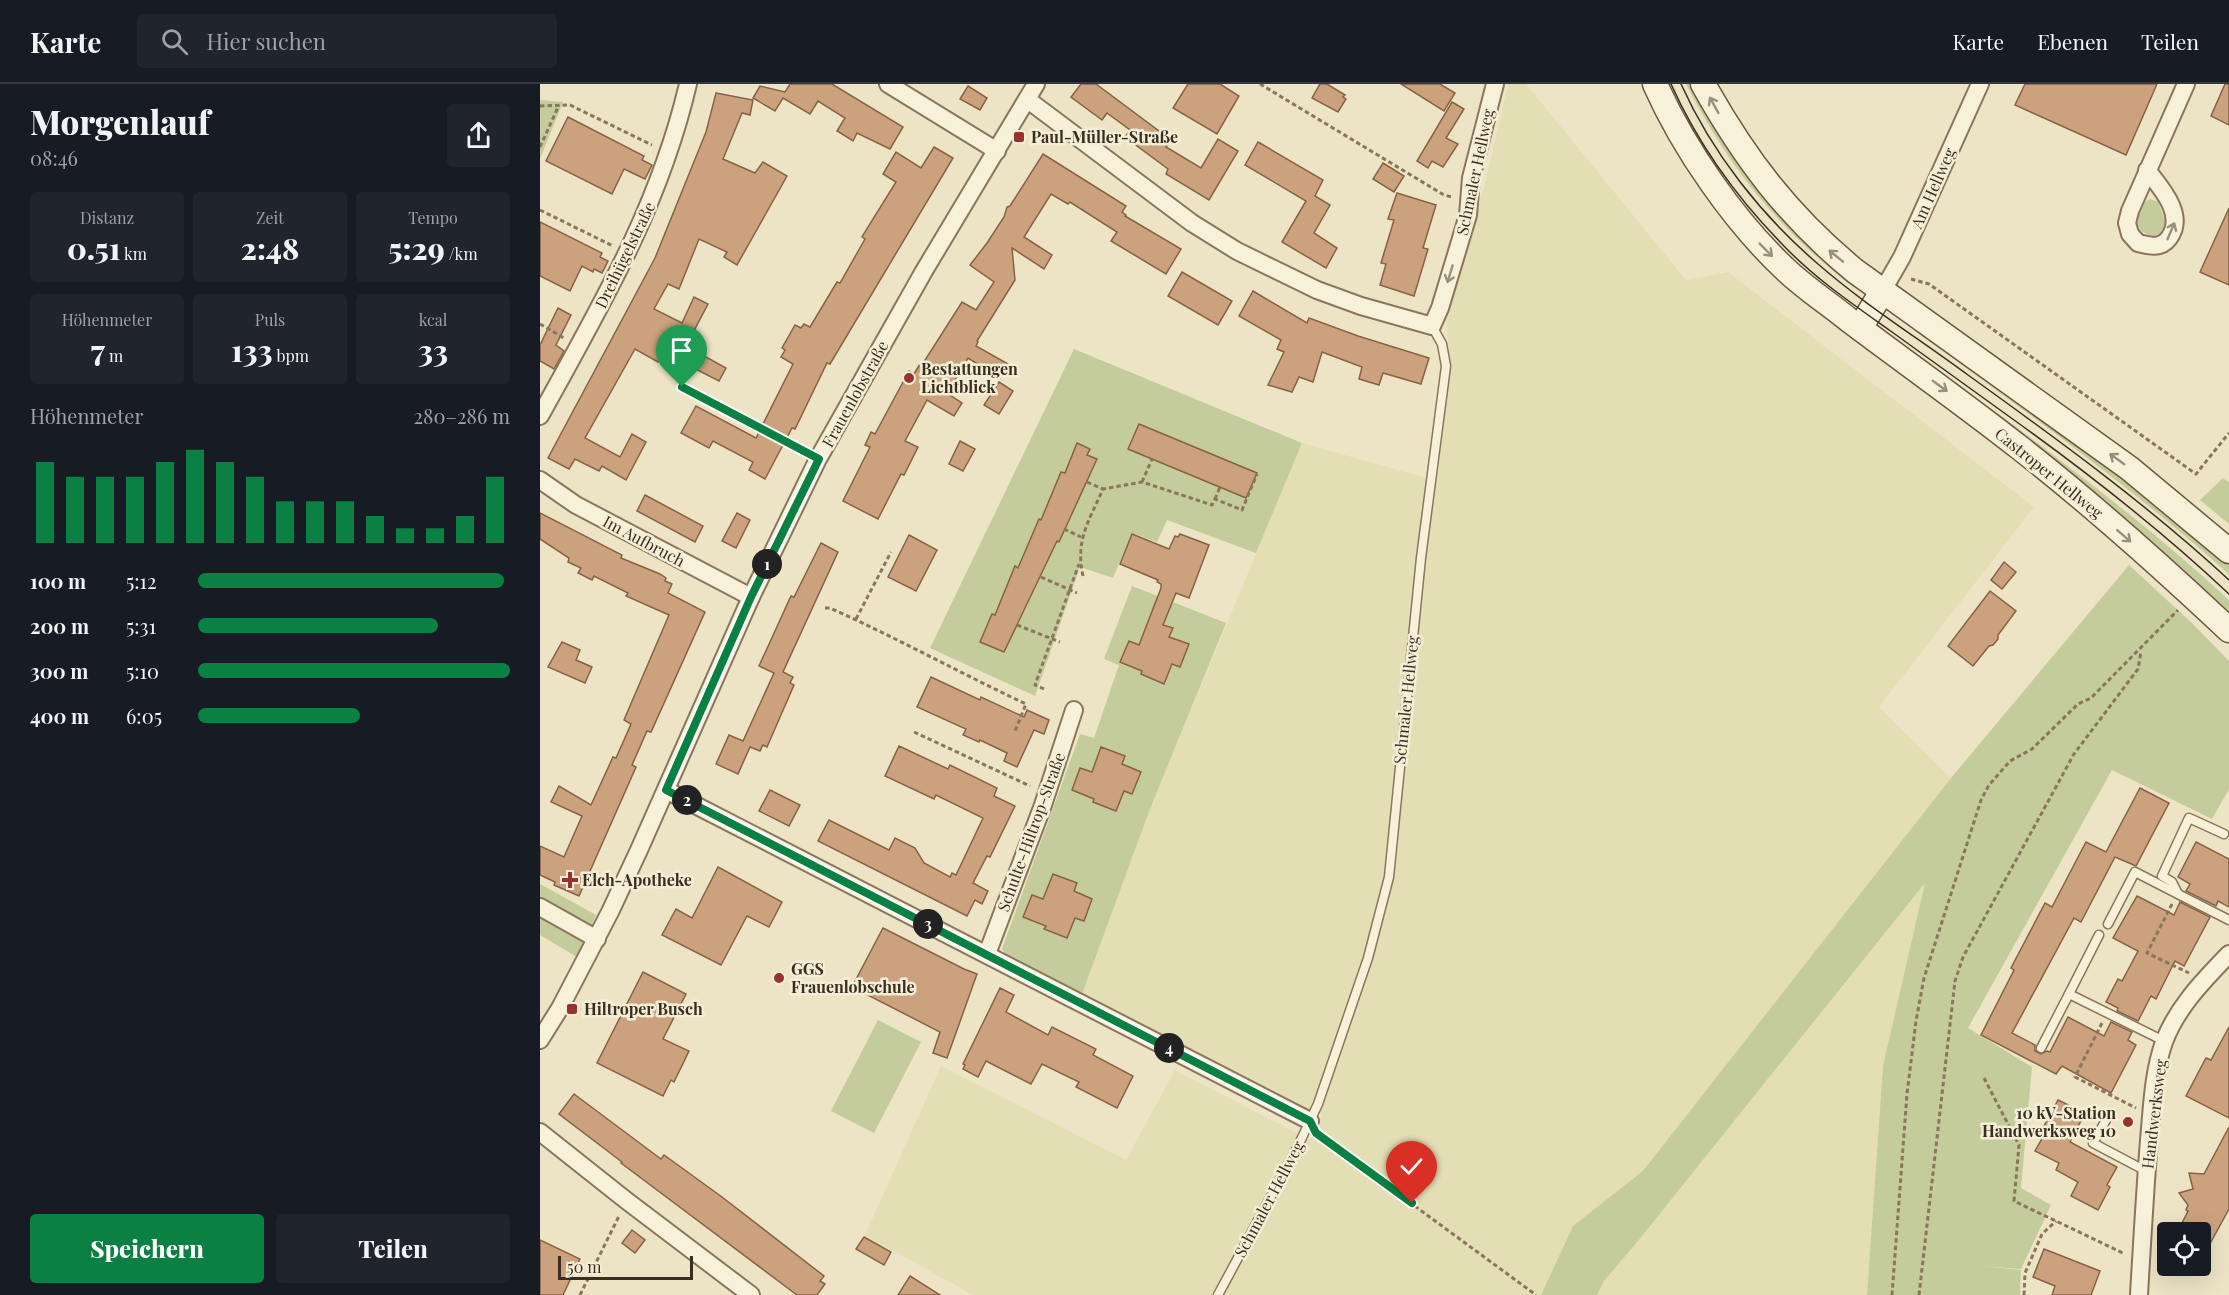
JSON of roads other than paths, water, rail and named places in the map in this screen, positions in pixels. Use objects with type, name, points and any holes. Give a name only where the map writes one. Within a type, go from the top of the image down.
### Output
[{"type":"main road","name":"Castroper Hellweg","points":[[1655,84],[1703,170],[1742,224],[1786,270],[2021,448],[2229,630]]},
{"type":"main road","points":[[1702,84],[1747,158],[1777,196],[1826,247],[2129,468],[2229,551]]},
{"type":"main road","points":[[1860,328],[1883,290]]},
{"type":"street","name":"Dreihügelstraße","points":[[540,417],[628,254],[669,153],[688,84]]},
{"type":"street","points":[[888,84],[997,151]]},
{"type":"street","name":"Frauenlobstraße","points":[[540,1041],[597,939],[751,597],[819,459],[866,371],[1036,84]]},
{"type":"street","name":"Schmaler Hellweg","points":[[1432,326],[1440,308],[1468,215],[1471,178],[1495,84]]},
{"type":"street","name":"Am Hellweg","points":[[1883,290],[1902,257],[1980,84]]},
{"type":"street","points":[[2147,170],[2186,84]]},
{"type":"street","points":[[1028,100],[1192,223],[1237,251],[1317,290],[1382,313],[1432,326]]},
{"type":"street","name":"Im Aufbruch","points":[[540,480],[576,505],[751,597]]},
{"type":"street","name":"Schulte-Hiltrop-Straße","points":[[987,954],[1074,710]]},
{"type":"street","points":[[666,790],[1310,1121]]},
{"type":"street","points":[[540,908],[597,939]]},
{"type":"street","name":"Handwerksweg","points":[[2139,1295],[2151,1116],[2155,1079],[2164,1041],[2180,1011],[2204,980],[2229,954]]},
{"type":"street","points":[[540,1132],[751,1295]]},
{"type":"lane","name":"Schmaler Hellweg","points":[[1218,1295],[1318,1104],[1368,958],[1389,876],[1421,558],[1446,366],[1442,344],[1432,326]]},
{"type":"lane","points":[[2178,894],[2172,882],[2162,876],[2189,818],[2227,835],[2229,824]]},
{"type":"lane","points":[[2108,924],[2135,872],[2229,920]]},
{"type":"lane","points":[[2041,1048],[2099,935]]},
{"type":"lane","points":[[2068,994],[2164,1041]]},
{"type":"lane","points":[[2106,1119],[2093,1143],[2146,1171]]},
{"type":"tram line","points":[[1671,84],[1693,128],[1719,169],[1749,208],[1794,256],[1849,301],[2097,482],[2151,525],[2229,594]]},
{"type":"tram line","points":[[1681,84],[1707,134],[1740,182],[1797,245],[1854,293],[2102,473],[2167,525],[2229,580]]},
{"type":"place","name":"Paul-Müller-Straße","points":[[1019,137]]},
{"type":"place","name":"Bestattungen Lichtblick","points":[[909,378]]},
{"type":"place","name":"Elch-Apotheke","points":[[570,880]]},
{"type":"place","name":"GGS Frauenlobschule","points":[[779,978]]},
{"type":"place","name":"Hiltroper Busch","points":[[572,1009]]},
{"type":"place","name":"10 kV-Station Handwerksweg 10","points":[[2128,1122]]}]
